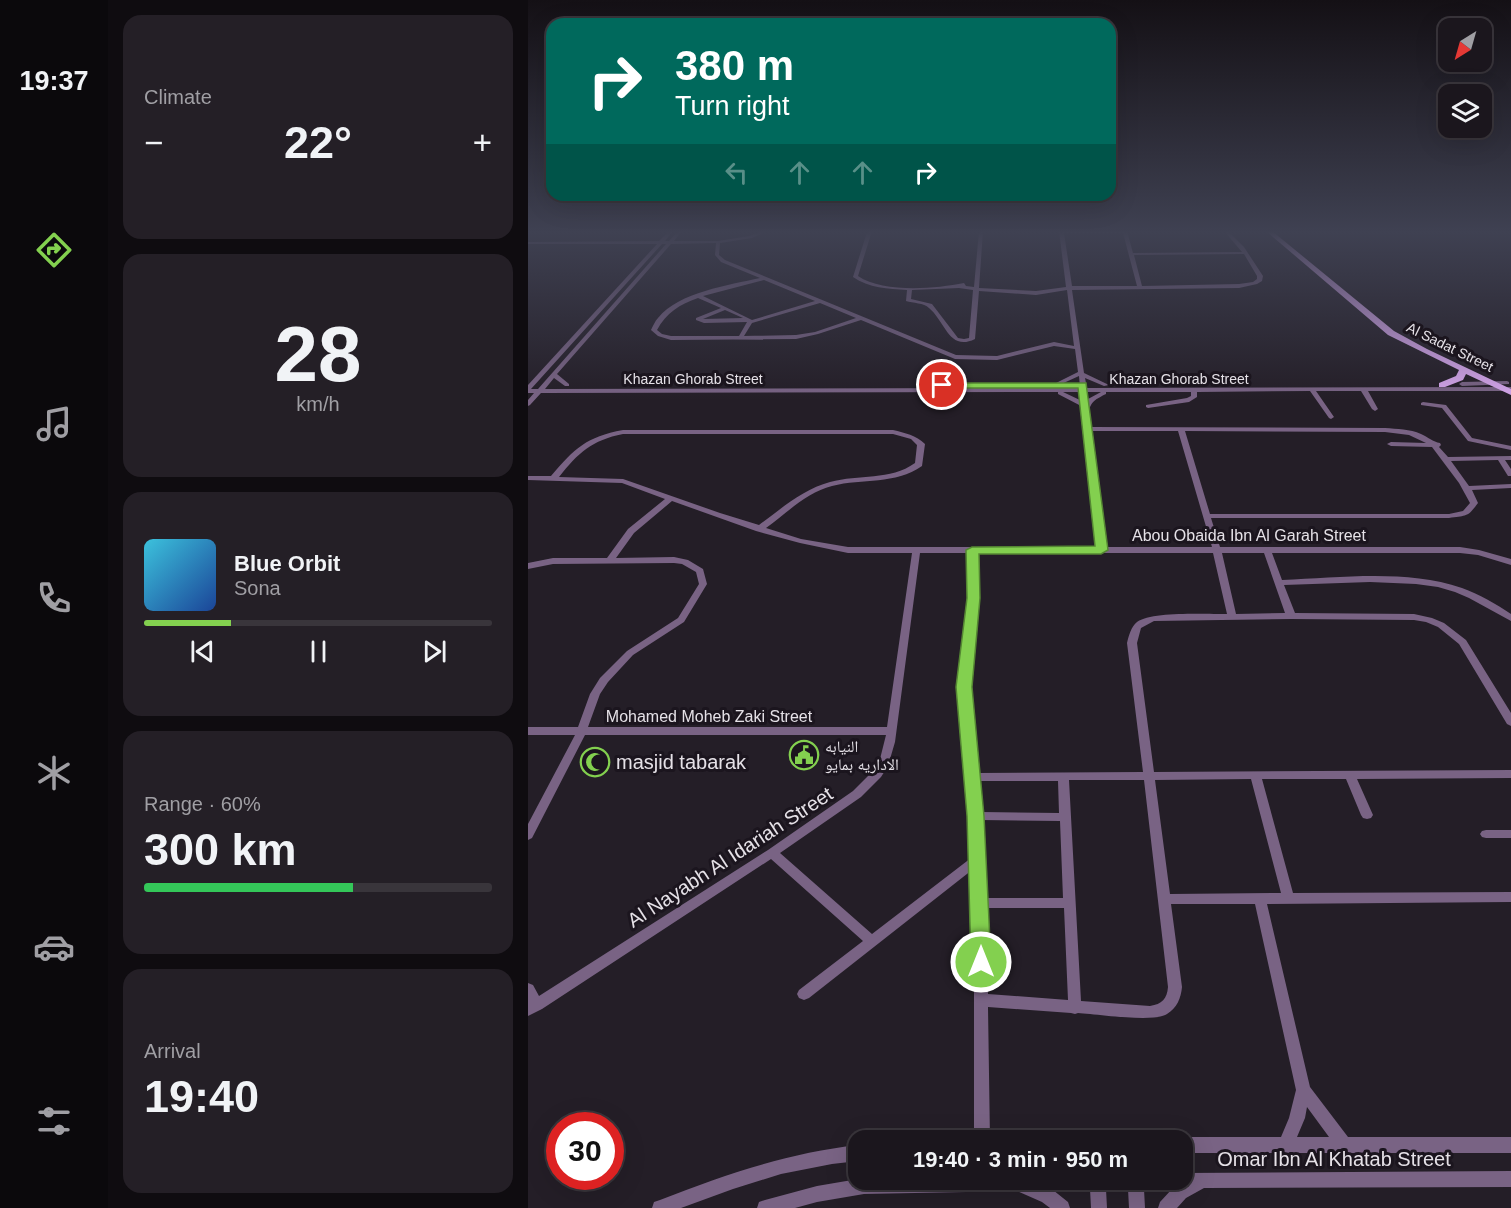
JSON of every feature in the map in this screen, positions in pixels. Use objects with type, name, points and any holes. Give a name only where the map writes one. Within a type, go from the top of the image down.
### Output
[{"type":"main road","name":"Al Sadat Street","points":[[1336,287],[1382,326],[1410,344],[1493,387],[1510,389]]},
{"type":"main road","name":"Al Sadat Street","points":[[1349,287],[1395,325],[1510,389]]},
{"type":"main road","points":[[1442,385],[1460,378],[1463,370]]},
{"type":"street","points":[[529,388],[619,287]]},
{"type":"street","points":[[528,404],[626,287]]},
{"type":"street","points":[[732,287],[678,303],[664,312],[655,327],[656,332],[671,338],[806,335],[863,318]]},
{"type":"street","points":[[789,287],[961,358],[997,358],[1054,344],[1077,348]]},
{"type":"street","points":[[900,287],[925,287]]},
{"type":"street","points":[[965,287],[1036,293],[1069,288],[1113,287]]},
{"type":"street","points":[[910,288],[908,300],[930,305],[954,338],[964,341],[974,337],[978,290]]},
{"type":"street","points":[[1069,288],[1086,406],[1086,429],[1101,550]]},
{"type":"street","points":[[699,296],[750,321]]},
{"type":"street","points":[[726,308],[698,319],[750,321],[822,301]]},
{"type":"street","points":[[740,338],[750,321]]},
{"type":"street","points":[[1080,373],[1106,385]]},
{"type":"street","points":[[1054,388],[1080,373]]},
{"type":"street","points":[[528,404],[565,388],[553,374]]},
{"type":"street","name":"Khazan Ghorab Street","points":[[1083,388],[1106,385],[1493,387]]},
{"type":"street","name":"Khazan Ghorab Street","points":[[529,388],[1083,388],[1114,391],[1493,387]]},
{"type":"street","points":[[1054,388],[1086,406]]},
{"type":"street","points":[[1148,406],[1189,400],[1195,395],[1194,390]]},
{"type":"street","points":[[1312,390],[1331,417]]},
{"type":"street","points":[[1364,390],[1376,409]]},
{"type":"street","points":[[1086,406],[1092,398],[1114,391]]},
{"type":"street","points":[[1424,404],[1444,406],[1470,440],[1511,448]]},
{"type":"street","points":[[1086,429],[1396,431],[1418,435],[1437,445],[1467,488],[1474,503],[1466,513],[1449,516],[1207,516]]},
{"type":"street","points":[[1181,431],[1207,516],[1232,616]]},
{"type":"street","points":[[554,478],[586,443],[601,436],[622,432],[893,432],[908,435],[921,444],[919,464],[914,468],[897,475],[849,480],[821,487],[759,529]]},
{"type":"street","points":[[1391,444],[1437,445]]},
{"type":"street","points":[[1500,458],[1511,474]]},
{"type":"street","points":[[1446,459],[1511,458]]},
{"type":"street","name":"Abou Obaida Ibn Al Garah Street","points":[[528,478],[623,482],[759,529],[824,547],[849,550],[1460,550],[1511,562]]},
{"type":"street","points":[[1467,488],[1511,486]]},
{"type":"street","points":[[610,560],[631,531],[670,498]]},
{"type":"street","points":[[972,550],[974,598],[964,687],[965,720],[973,777],[980,903],[981,1130]]},
{"type":"street","points":[[1267,550],[1291,615]]},
{"type":"street","name":"Al Nayabh Al Idariah Street","points":[[532,1008],[772,853],[868,784],[884,763],[888,753],[916,551]]},
{"type":"street","points":[[528,566],[553,561],[685,562],[700,571],[704,584],[681,620],[630,653],[604,680],[595,694],[582,731],[528,835]]},
{"type":"street","points":[[1279,583],[1401,581],[1426,583],[1467,594],[1511,618]]},
{"type":"street","points":[[981,1000],[1076,1008],[1156,1011],[1172,1003],[1176,992],[1132,643],[1133,632],[1144,621],[1154,618],[1291,615],[1414,617],[1441,625],[1463,642],[1511,722]]},
{"type":"street","name":"Mohamed Moheb Zaki Street","points":[[528,731],[890,731]]},
{"type":"street","points":[[973,777],[1511,774]]},
{"type":"street","points":[[1350,775],[1367,815]]},
{"type":"street","points":[[1063,776],[1076,1008]]},
{"type":"street","points":[[1256,776],[1288,898]]},
{"type":"street","points":[[975,816],[1065,817]]},
{"type":"street","points":[[1486,834],[1511,834]]},
{"type":"street","points":[[772,853],[872,941]]},
{"type":"street","points":[[804,994],[978,860]]},
{"type":"street","points":[[1164,899],[1511,897]]},
{"type":"street","points":[[1260,899],[1303,1090],[1344,1145]]},
{"type":"street","points":[[980,903],[1069,903]]},
{"type":"street","points":[[528,989],[532,1008]]},
{"type":"street","points":[[1286,1145],[1297,1118],[1303,1090]]},
{"type":"street","name":"Omar Ibn Al Khatab Street","points":[[1193,1145],[1511,1145]]},
{"type":"street","points":[[660,1208],[773,1166],[820,1156],[848,1154]]},
{"type":"street","name":"Omar Ibn Al Khatab Street","points":[[1193,1180],[1511,1179]]},
{"type":"street","points":[[1166,1208],[1180,1192],[1204,1180]]},
{"type":"street","name":"Omar Ibn Al Khatab Street","points":[[765,1208],[817,1194],[848,1189]]},
{"type":"street","points":[[1034,1190],[1048,1196],[1062,1208]]},
{"type":"street","points":[[1098,1190],[1099,1208]]},
{"type":"street","points":[[1136,1190],[1137,1208]]},
{"type":"place","name":"النيابه الاداريه بمايو","points":[[804,755]]},
{"type":"place","name":"masjid tabarak","points":[[595,762]]},
{"type":"route","points":[[942,385],[1082,385],[1101,550],[972,550],[974,598],[964,687],[965,720],[973,777],[981,962]]}]
